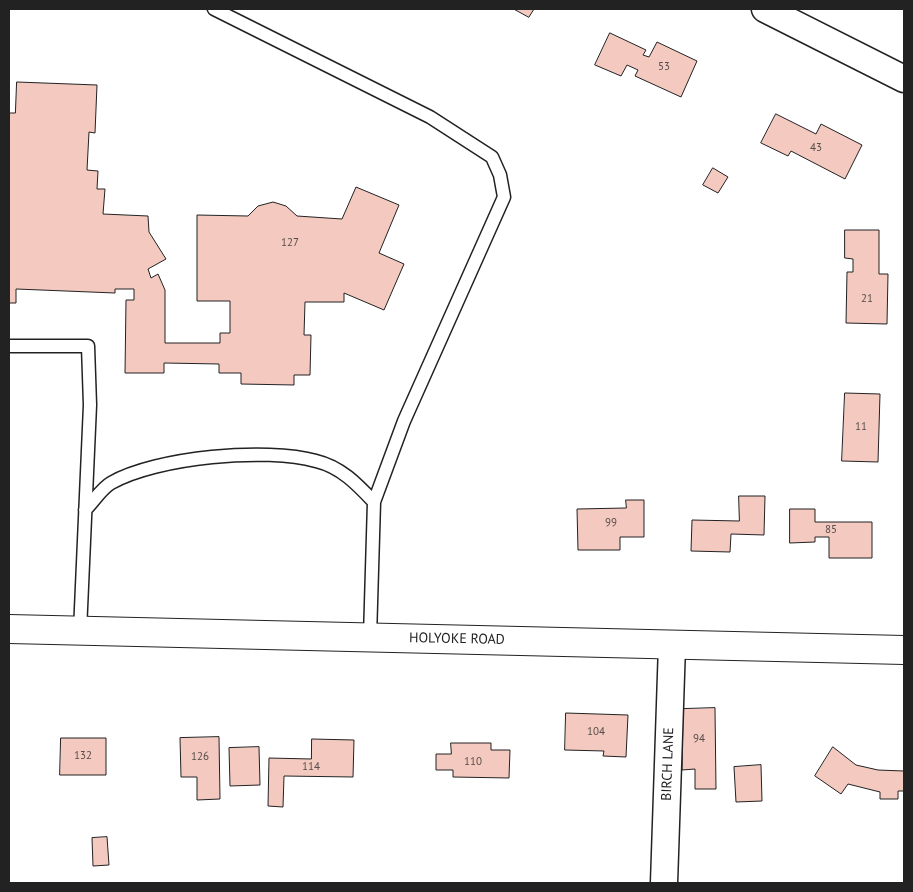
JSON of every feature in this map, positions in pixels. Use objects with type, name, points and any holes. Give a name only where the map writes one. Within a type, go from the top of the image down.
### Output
[{"type":"street","points":[[765,9],[904,79]]},
{"type":"street","name":"HOLYOKE ROAD","points":[[9,629],[904,650]]},
{"type":"street","name":"BIRCH LANE","points":[[664,883],[672,645]]},
{"type":"lane","points":[[214,9],[430,117],[492,157],[500,175],[504,197],[404,421],[374,502],[370,637]]},
{"type":"lane","points":[[9,346],[88,346],[90,405],[80,631]]},
{"type":"lane","points":[[85,510],[110,483],[156,467],[231,454],[283,454],[318,461],[350,477],[374,502]]},
{"type":"building","points":[[514,9],[534,9],[529,17]]},
{"type":"building","points":[[610,33],[646,50],[643,55],[649,57],[657,42],[697,61],[681,97],[635,76],[638,70],[627,65],[621,76],[595,65]]},
{"type":"building","points":[[17,82],[97,85],[95,133],[89,132],[87,170],[98,171],[97,189],[105,189],[103,214],[148,216],[149,232],[166,259],[148,269],[151,278],[158,274],[165,290],[165,343],[220,343],[220,333],[230,333],[230,301],[197,301],[197,215],[248,216],[258,206],[273,202],[286,206],[297,216],[342,219],[356,187],[399,205],[379,253],[404,264],[384,310],[344,293],[344,302],[305,302],[304,335],[311,335],[310,375],[294,375],[294,385],[241,384],[241,373],[219,373],[219,364],[164,363],[164,373],[125,373],[126,300],[134,300],[134,289],[115,289],[115,293],[16,289],[16,303],[9,303],[9,113],[15,113]]},
{"type":"building","points":[[776,114],[816,134],[821,124],[862,145],[845,179],[791,151],[788,156],[761,143]]},
{"type":"building","points":[[713,168],[728,177],[718,193],[703,185]]},
{"type":"building","points":[[845,230],[879,230],[879,274],[888,274],[887,324],[846,323],[847,272],[853,272],[853,259],[845,258]]},
{"type":"building","points":[[845,393],[880,394],[878,462],[842,461]]},
{"type":"building","points":[[739,496],[765,496],[764,535],[731,534],[730,552],[691,551],[692,520],[739,521]]},
{"type":"building","points":[[626,500],[644,500],[644,537],[620,537],[620,550],[578,550],[577,509],[626,508]]},
{"type":"building","points":[[790,509],[815,509],[815,522],[872,522],[872,558],[829,558],[829,537],[815,537],[815,542],[790,543]]},
{"type":"building","points":[[715,708],[716,789],[695,789],[695,769],[682,770],[683,709]]},
{"type":"building","points":[[566,713],[628,715],[626,757],[603,756],[604,751],[565,750]]},
{"type":"building","points":[[219,737],[220,799],[197,800],[197,777],[181,777],[180,738]]},
{"type":"building","points":[[61,738],[106,738],[106,775],[60,775]]},
{"type":"building","points":[[312,739],[354,740],[353,777],[284,776],[283,807],[268,806],[269,758],[311,759]]},
{"type":"building","points":[[451,743],[491,743],[491,750],[510,750],[509,778],[453,777],[453,770],[436,770],[436,754],[451,754]]},
{"type":"building","points":[[259,747],[260,785],[230,786],[229,748]]},
{"type":"building","points":[[833,747],[856,765],[878,770],[904,771],[904,791],[898,791],[898,799],[880,799],[880,792],[848,784],[841,794],[815,776]]},
{"type":"building","points":[[761,765],[762,801],[736,802],[734,767]]},
{"type":"building","points":[[107,837],[109,865],[93,866],[92,838]]}]
